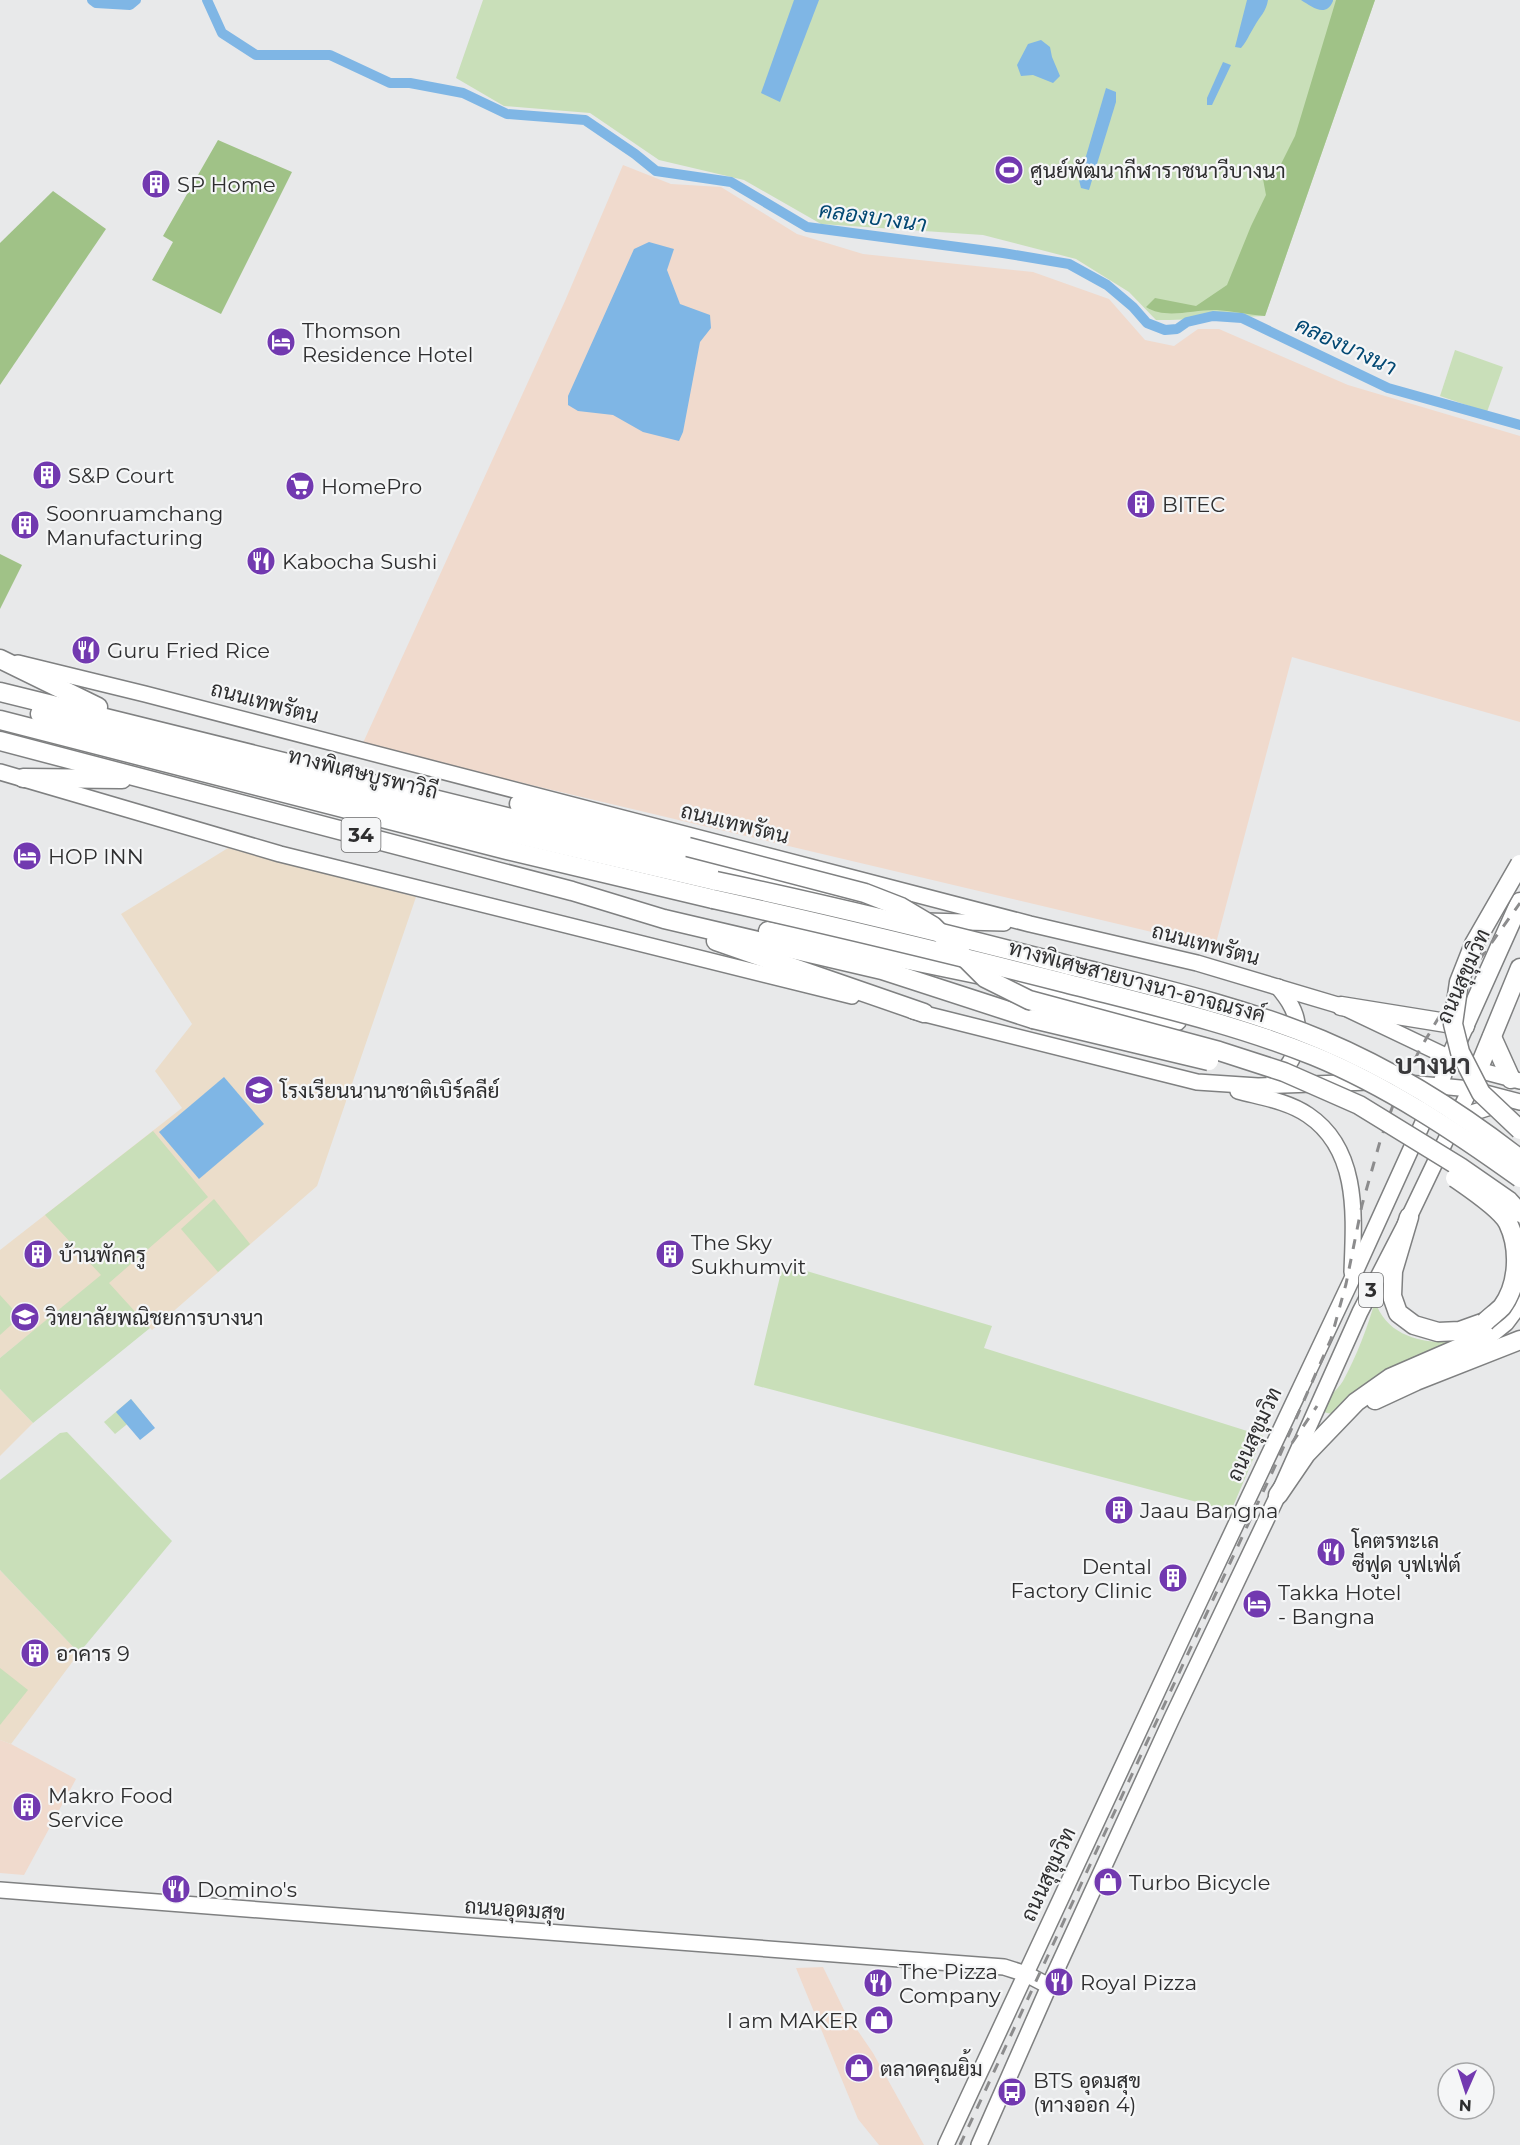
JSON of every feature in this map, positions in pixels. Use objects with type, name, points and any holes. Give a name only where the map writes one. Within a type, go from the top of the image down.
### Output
[{"type":"highway","points":[[0,659],[130,722]]},
{"type":"highway","points":[[0,692],[130,722],[1188,988],[1326,1035],[1400,1070],[1488,1122],[1520,1149]]},
{"type":"highway","name":"ทางพิเศษบูรพาวิถี","points":[[0,704],[510,833],[716,881]]},
{"type":"highway","name":"ทางพิเศษบูรพาวิถี","points":[[0,720],[496,847],[713,899]]},
{"type":"highway","name":"34","points":[[0,741],[572,891]]},
{"type":"highway","points":[[22,778],[150,779]]},
{"type":"highway","points":[[438,799],[580,806]]},
{"type":"highway","points":[[519,804],[865,893],[901,907],[933,926],[985,978],[1029,1000],[1219,1051],[1284,1072],[1369,1111],[1460,1167],[1509,1201],[1520,1213]]},
{"type":"highway","points":[[1520,864],[1474,944],[1460,982],[1453,1024],[1460,1052],[1481,1093],[1520,1130]]},
{"type":"highway","name":"ทางพิเศษสายบางนา-อาจณรงค์","points":[[716,881],[952,935],[1185,995],[1254,1016],[1322,1040],[1397,1077],[1483,1130],[1520,1159]]},
{"type":"highway","points":[[572,891],[664,919],[882,970],[1033,1018],[1207,1060],[1259,1075],[1323,1102],[1374,1127],[1424,1156],[1469,1188],[1507,1221],[1514,1239],[1518,1260],[1512,1285],[1502,1306],[1485,1322],[1460,1331],[1438,1332],[1414,1325],[1398,1313],[1392,1296],[1393,1271],[1409,1217]]},
{"type":"highway","points":[[572,891],[1030,985],[1177,1021],[1311,1065],[1396,1107],[1471,1151],[1520,1186]]},
{"type":"highway","name":"ทางพิเศษสายบางนา-อาจณรงค์","points":[[713,899],[949,954],[1181,1012],[1243,1030],[1315,1056],[1389,1093],[1476,1146],[1520,1178]]},
{"type":"highway","name":"ถนนสุขุมวิท","points":[[1450,1058],[1520,902]]},
{"type":"highway","points":[[664,919],[746,952],[924,1013]]},
{"type":"highway","name":"3","points":[[1479,1070],[1520,968]]},
{"type":"highway","points":[[1341,1006],[1465,1026]]},
{"type":"highway","points":[[1492,1037],[1515,1080]]},
{"type":"highway","points":[[1274,1503],[1306,1454],[1356,1402],[1390,1378],[1489,1335],[1505,1322],[1520,1302]]},
{"type":"highway","points":[[1336,1423],[1396,1390],[1520,1340]]},
{"type":"main road","name":"ถนนเทพรัตน","points":[[0,659],[135,691],[1030,924],[1197,963],[1341,1006],[1450,1058],[1479,1070],[1515,1080]]},
{"type":"main road","name":"34","points":[[0,772],[280,854],[1197,1082],[1258,1086],[1373,1081],[1440,1085]]},
{"type":"main road","points":[[927,921],[1030,924]]},
{"type":"main road","points":[[1258,1086],[1283,1073],[1293,1057],[1298,1040],[1295,1015],[1290,1002],[1278,987]]},
{"type":"main road","name":"ถนนสุขุมวิท","points":[[946,2145],[1351,1281],[1440,1085],[1450,1058]]},
{"type":"main road","name":"3","points":[[1274,1503],[1360,1312],[1409,1217],[1479,1070]]},
{"type":"main road","points":[[1197,1082],[1275,1100],[1308,1114],[1332,1137],[1347,1168],[1354,1215],[1351,1281]]},
{"type":"main road","points":[[1440,1085],[1470,1089],[1516,1101]]},
{"type":"main road","points":[[1456,1118],[1516,1101]]},
{"type":"main road","points":[[979,2145],[1171,1720],[1274,1503]]},
{"type":"main road","points":[[1149,1712],[1171,1720]]},
{"type":"main road","name":"ถนนอุดมสุข","points":[[0,1890],[1004,1967],[1026,1974],[1049,1986]]},
{"type":"shaded area","points":[[623,165],[671,184],[721,187],[797,234],[863,254],[1033,272],[1109,299],[1145,340],[1174,346],[1198,329],[1219,329],[1348,385],[1520,436],[1520,722],[1292,657],[1215,947],[362,745],[565,301]]},
{"type":"shaded area","name":"โรงเรียนนานาชาติเบิร์คลีย์","points":[[228,848],[416,897],[317,1186],[152,1330],[101,1276],[0,1358],[0,1250],[182,1108],[155,1071],[192,1024],[121,914]]},
{"type":"shaded area","points":[[0,1389],[33,1423],[0,1456]]},
{"type":"shaded area","points":[[0,1570],[79,1653],[11,1744],[0,1740]]},
{"type":"shaded area","points":[[0,1740],[76,1779],[24,1875],[0,1873]]},
{"type":"shaded area","name":"ตลาดคุณยิ้ม","points":[[823,1967],[845,2012],[873,2053],[924,2145],[879,2145],[858,2119],[796,1968]]},
{"type":"green space","name":"ศูนย์พัฒนากีฬาราชนาวีบางนา","points":[[483,0],[1375,0],[1265,316],[1156,320],[1129,292],[1076,259],[983,235],[821,224],[744,180],[659,160],[590,113],[504,106],[456,78]]},
{"type":"green space","points":[[1336,0],[1375,0],[1265,316],[1217,310],[1162,313],[1146,307],[1155,298],[1196,306],[1227,285],[1266,195],[1263,179],[1273,180],[1295,136]]},
{"type":"green space","points":[[218,140],[292,172],[221,314],[152,280],[173,242],[163,236]]},
{"type":"green space","points":[[53,191],[106,229],[0,385],[0,243]]},
{"type":"green space","points":[[1455,350],[1503,367],[1487,412],[1440,396]]},
{"type":"green space","points":[[0,554],[22,565],[0,609]]},
{"type":"green space","points":[[153,1131],[208,1197],[109,1283],[150,1328],[33,1423],[0,1389],[0,1358],[101,1275],[45,1215]]},
{"type":"green space","points":[[214,1199],[250,1244],[218,1272],[181,1229]]},
{"type":"green space","points":[[783,1264],[992,1326],[984,1348],[1263,1436],[1231,1511],[754,1385]]},
{"type":"green space","points":[[0,1295],[20,1317],[0,1335]]},
{"type":"green space","points":[[1375,1301],[1381,1314],[1398,1331],[1434,1342],[1460,1341],[1371,1384],[1332,1414],[1323,1412],[1325,1404],[1343,1381],[1353,1361]]},
{"type":"green space","points":[[131,1399],[142,1412],[115,1434],[104,1422]]},
{"type":"green space","points":[[67,1432],[172,1541],[79,1653],[0,1570],[0,1480],[60,1433]]},
{"type":"green space","points":[[0,1668],[28,1690],[0,1725]]},
{"type":"water","points":[[794,0],[819,0],[780,102],[761,93]]},
{"type":"water","points":[[1247,0],[1268,0],[1245,43],[1241,48],[1235,47]]},
{"type":"water","points":[[1301,0],[1333,1],[1327,9],[1318,10]]},
{"type":"water","points":[[1041,40],[1050,47],[1060,76],[1053,83],[1033,75],[1021,76],[1017,65],[1028,44]]},
{"type":"water","points":[[1223,62],[1231,65],[1212,105],[1207,105],[1207,98]]},
{"type":"water","points":[[1106,88],[1116,92],[1116,102],[1089,190],[1081,188],[1079,180]]},
{"type":"water","points":[[649,242],[674,249],[667,270],[680,304],[710,315],[711,328],[700,342],[683,432],[679,441],[643,432],[613,415],[578,411],[568,405],[568,396],[634,249]]},
{"type":"water","points":[[224,1077],[264,1124],[199,1179],[159,1132]]},
{"type":"water","points":[[131,1399],[155,1428],[140,1440],[116,1412]]},
{"type":"waterway","name":"คลองบางนา","points":[[92,0],[96,3],[130,5],[136,0]]},
{"type":"waterway","name":"คลองบางนา","points":[[207,0],[222,33],[256,55],[330,55],[390,83],[410,83],[463,93],[507,114],[585,120],[656,171],[731,182],[807,227],[1069,264],[1107,285],[1133,307],[1147,323],[1165,330],[1177,329],[1187,322],[1213,316],[1242,318],[1388,388],[1520,425]]},
{"type":"railway","points":[[960,2145],[1276,1464],[1331,1339],[1346,1284],[1362,1205],[1381,1138],[1395,1100],[1420,1049],[1442,1012],[1520,903]]},
{"type":"railway","points":[[1292,1443],[1317,1406]]},
{"type":"place","name":"ศูนย์พัฒนากีฬาราชนาวีบางนา","points":[[1009,170]]},
{"type":"place","name":"SP Home","points":[[156,184]]},
{"type":"place","name":"Thomson Residence Hotel","points":[[281,342]]},
{"type":"place","name":"S&P Court","points":[[47,475]]},
{"type":"place","name":"HomePro","points":[[300,486]]},
{"type":"place","name":"BITEC","points":[[1141,504]]},
{"type":"place","name":"Soonruamchang Manufacturing","points":[[25,525]]},
{"type":"place","name":"Kabocha Sushi","points":[[261,561]]},
{"type":"place","name":"Guru Fried Rice","points":[[86,650]]},
{"type":"place","name":"HOP INN","points":[[27,856]]},
{"type":"place","name":"โรงเรียนนานาชาติเบิร์คลีย์","points":[[259,1090]]},
{"type":"place","name":"บ้านพักครู","points":[[38,1254]]},
{"type":"place","name":"The Sky Sukhumvit","points":[[670,1254]]},
{"type":"place","name":"วิทยาลัยพณิชยการบางนา","points":[[25,1317]]},
{"type":"place","name":"Jaau Bangna","points":[[1119,1510]]},
{"type":"place","name":"โคตรทะเล ซีฟูด บุฟเฟ่ต์","points":[[1331,1552]]},
{"type":"place","name":"Dental Factory Clinic","points":[[1173,1578]]},
{"type":"place","name":"Takka Hotel - Bangna","points":[[1257,1604]]},
{"type":"place","name":"อาคาร 9","points":[[35,1653]]},
{"type":"place","name":"Makro Food Service","points":[[27,1807]]},
{"type":"place","name":"Turbo Bicycle","points":[[1108,1882]]},
{"type":"place","name":"Domino's","points":[[176,1889]]},
{"type":"place","name":"Royal Pizza","points":[[1059,1982]]},
{"type":"place","name":"The Pizza Company","points":[[878,1983]]},
{"type":"place","name":"I am MAKER","points":[[879,2020]]},
{"type":"place","name":"ตลาดคุณยิ้ม","points":[[859,2068]]},
{"type":"place","name":"BTS อุดมสุข (ทางออก 4)","points":[[1012,2092]]},
{"type":"district","name":"บางนา","points":[[1433,1064]]}]
